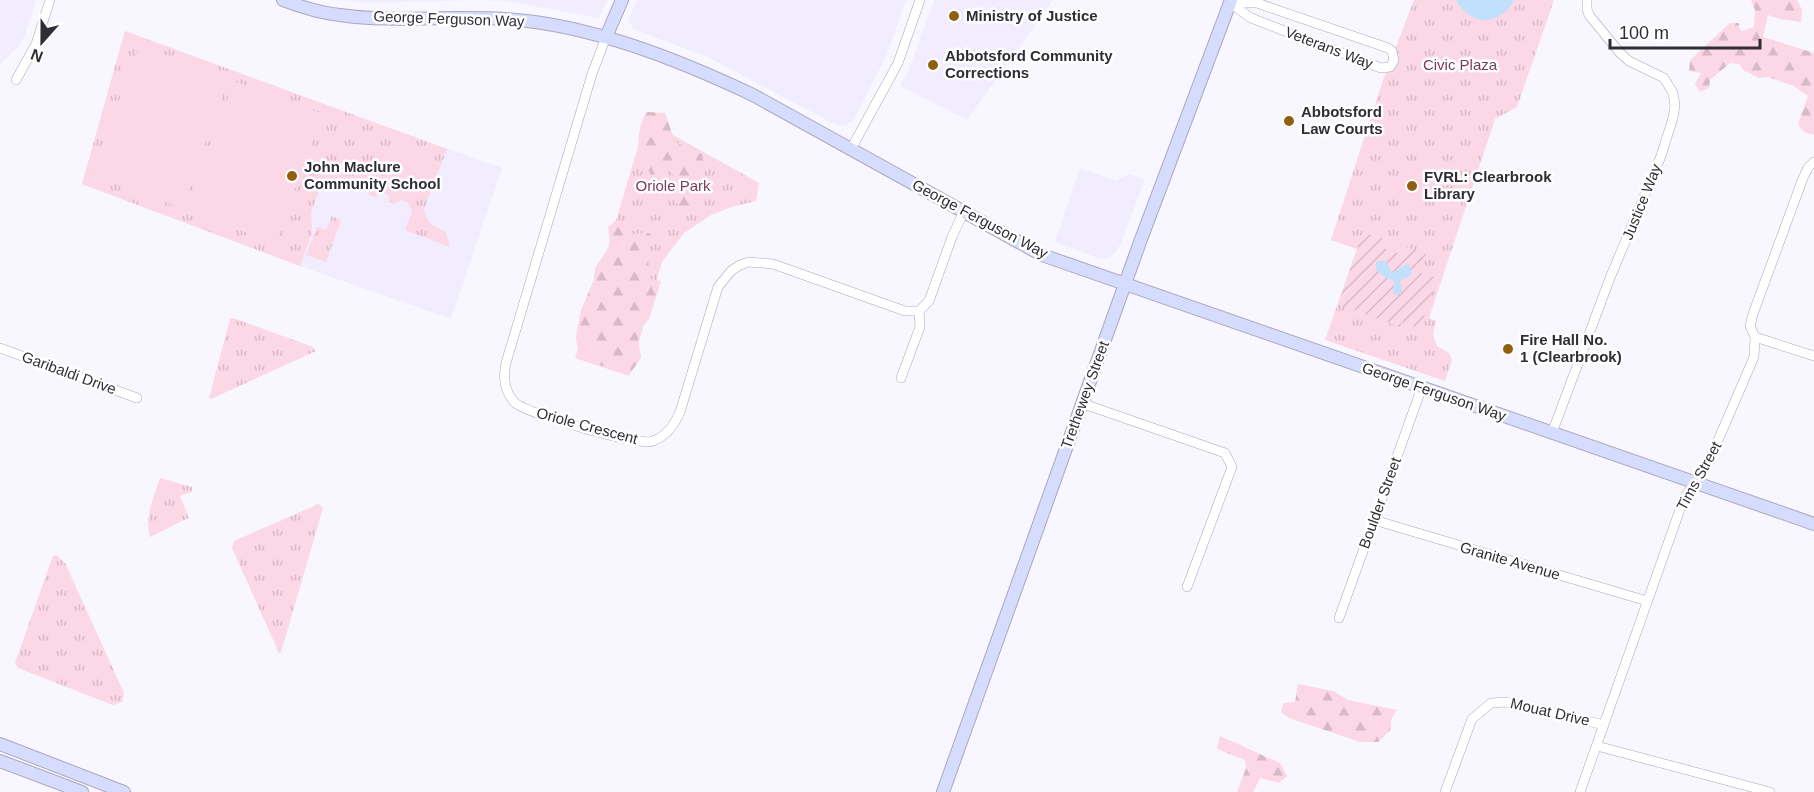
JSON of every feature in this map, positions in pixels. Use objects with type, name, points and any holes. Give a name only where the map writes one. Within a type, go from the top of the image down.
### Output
[{"type":"main road","name":"George Ferguson Way","points":[[283,0],[319,12],[341,16],[507,19],[550,24],[606,37],[720,79],[753,94],[1036,252],[1814,524]]},
{"type":"main road","points":[[606,37],[622,0]]},
{"type":"main road","name":"Trethewey Street","points":[[943,792],[1228,1]]},
{"type":"main road","points":[[0,744],[124,792]]},
{"type":"main road","points":[[0,761],[82,792]]},
{"type":"street","points":[[16,80],[36,44],[50,0]]},
{"type":"street","points":[[851,149],[898,63],[921,0]]},
{"type":"street","name":"Justice Way","points":[[1552,433],[1610,278],[1661,156],[1675,105],[1669,84],[1664,78],[1639,66],[1620,53],[1589,15],[1587,0]]},
{"type":"street","name":"Veterans Way","points":[[1228,1],[1257,3],[1388,48],[1392,51],[1394,60],[1390,67],[1381,68],[1251,18],[1228,1]]},
{"type":"street","name":"Oriole Crescent","points":[[606,37],[592,74],[506,363],[504,374],[506,387],[514,403],[532,412],[628,440],[651,443],[671,430],[680,412],[718,287],[731,271],[749,262],[773,264],[905,311],[919,311]]},
{"type":"street","name":"Tims Street","points":[[1580,792],[1684,498],[1707,466],[1754,357],[1755,337],[1750,326],[1753,314],[1803,178],[1813,162]]},
{"type":"street","points":[[902,378],[920,327],[919,311],[929,301],[964,211]]},
{"type":"street","points":[[1755,337],[1814,356]]},
{"type":"street","name":"Garibaldi Drive","points":[[0,348],[137,398]]},
{"type":"street","name":"Boulder Street","points":[[1339,618],[1422,387]]},
{"type":"street","points":[[1082,403],[1225,453],[1232,467],[1187,587]]},
{"type":"street","name":"Granite Avenue","points":[[1374,520],[1647,602]]},
{"type":"street","name":"Mouat Drive","points":[[1445,792],[1472,719],[1491,703],[1506,702],[1604,725]]},
{"type":"street","name":"Mouat Drive","points":[[1596,746],[1770,792]]},
{"type":"shaded area","points":[[0,0],[36,0],[25,35],[19,46],[0,65]]},
{"type":"shaded area","points":[[334,0],[481,0],[373,3]]},
{"type":"shaded area","points":[[481,0],[607,0],[599,18],[513,2]]},
{"type":"shaded area","points":[[637,0],[906,0],[886,57],[854,119],[845,125],[836,125],[708,57],[633,29],[628,19]]},
{"type":"shaded area","points":[[934,0],[1053,0],[967,120],[900,86],[909,69]]},
{"type":"shaded area","name":"John Maclure Community School","points":[[125,31],[232,72],[502,168],[451,319],[300,266],[82,184]]},
{"type":"shaded area","points":[[1080,168],[1116,181],[1129,174],[1145,179],[1121,243],[1109,258],[1101,259],[1055,242]]},
{"type":"green space","name":"Civic Plaza","points":[[1414,0],[1554,0],[1517,107],[1495,119],[1429,318],[1436,321],[1433,335],[1437,346],[1449,353],[1452,360],[1445,381],[1325,340],[1357,249],[1331,240],[1382,83]]},
{"type":"green space","points":[[1751,0],[1797,0],[1802,10],[1801,22],[1768,15],[1763,37],[1814,53],[1814,135],[1804,132],[1798,124],[1808,96],[1794,86],[1768,77],[1759,78],[1743,70],[1740,64],[1730,63],[1710,80],[1709,88],[1700,92],[1695,84],[1701,73],[1689,71],[1690,60],[1730,23],[1739,23],[1742,31],[1754,27],[1755,10]]},
{"type":"green space","name":"John Maclure Community School","points":[[125,31],[447,149],[424,209],[431,224],[446,232],[450,247],[405,230],[412,211],[408,203],[402,200],[394,204],[390,203],[388,195],[382,193],[374,197],[370,196],[367,188],[361,186],[353,190],[345,181],[339,179],[322,182],[311,212],[312,233],[300,266],[82,184]]},
{"type":"green space","points":[[140,45],[229,79],[181,208],[91,174]]},
{"type":"green space","points":[[234,81],[323,114],[275,243],[186,210]]},
{"type":"green space","points":[[646,112],[665,113],[675,142],[702,154],[705,174],[711,188],[684,211],[669,195],[680,181],[667,169],[651,175],[640,152],[640,130]]},
{"type":"green space","name":"Oriole Park","points":[[646,120],[759,183],[756,201],[711,215],[684,233],[662,262],[629,376],[575,358]]},
{"type":"green space","points":[[397,145],[434,158],[422,191],[385,178]]},
{"type":"green space","points":[[332,216],[341,220],[326,262],[306,255],[317,227],[326,230]]},
{"type":"green space","points":[[615,221],[634,234],[650,233],[651,239],[646,248],[651,279],[661,281],[649,319],[637,333],[641,358],[629,375],[594,363],[593,347],[577,346],[576,336],[581,310],[594,280],[595,268],[610,246],[608,227]]},
{"type":"green space","points":[[1363,232],[1383,239],[1386,250],[1392,253],[1400,252],[1407,247],[1426,253],[1421,273],[1437,278],[1420,329],[1402,322],[1400,327],[1338,304]]},
{"type":"green space","points":[[233,318],[313,347],[316,351],[211,399],[209,398],[230,319]]},
{"type":"green space","points":[[160,478],[192,487],[192,492],[180,496],[189,518],[150,537],[149,515]]},
{"type":"green space","points":[[319,504],[323,508],[279,653],[232,548],[234,541]]},
{"type":"green space","points":[[56,555],[65,563],[124,693],[122,702],[113,705],[18,668],[15,663],[53,556]]},
{"type":"green space","points":[[1298,684],[1333,691],[1348,700],[1397,710],[1392,718],[1390,731],[1378,742],[1360,742],[1289,718],[1281,712],[1283,703],[1295,702]]},
{"type":"green space","points":[[1220,736],[1280,763],[1287,776],[1279,783],[1260,778],[1253,792],[1237,792],[1246,768],[1245,760],[1217,749]]},
{"type":"water","points":[[1456,0],[1514,1],[1500,15],[1485,20],[1469,15]]},
{"type":"water","points":[[1385,260],[1391,271],[1394,272],[1408,263],[1411,270],[1411,275],[1399,281],[1402,287],[1398,295],[1393,294],[1394,281],[1385,278],[1376,269],[1376,262]]},
{"type":"place","name":"Ministry of Justice","points":[[954,16]]},
{"type":"place","name":"Abbotsford Community Corrections","points":[[933,65]]},
{"type":"place","name":"Abbotsford Law Courts","points":[[1289,121]]},
{"type":"place","name":"John Maclure Community School","points":[[292,176]]},
{"type":"place","name":"FVRL: Clearbrook Library","points":[[1412,186]]},
{"type":"place","name":"Fire Hall No. 1 (Clearbrook)","points":[[1508,349]]}]
